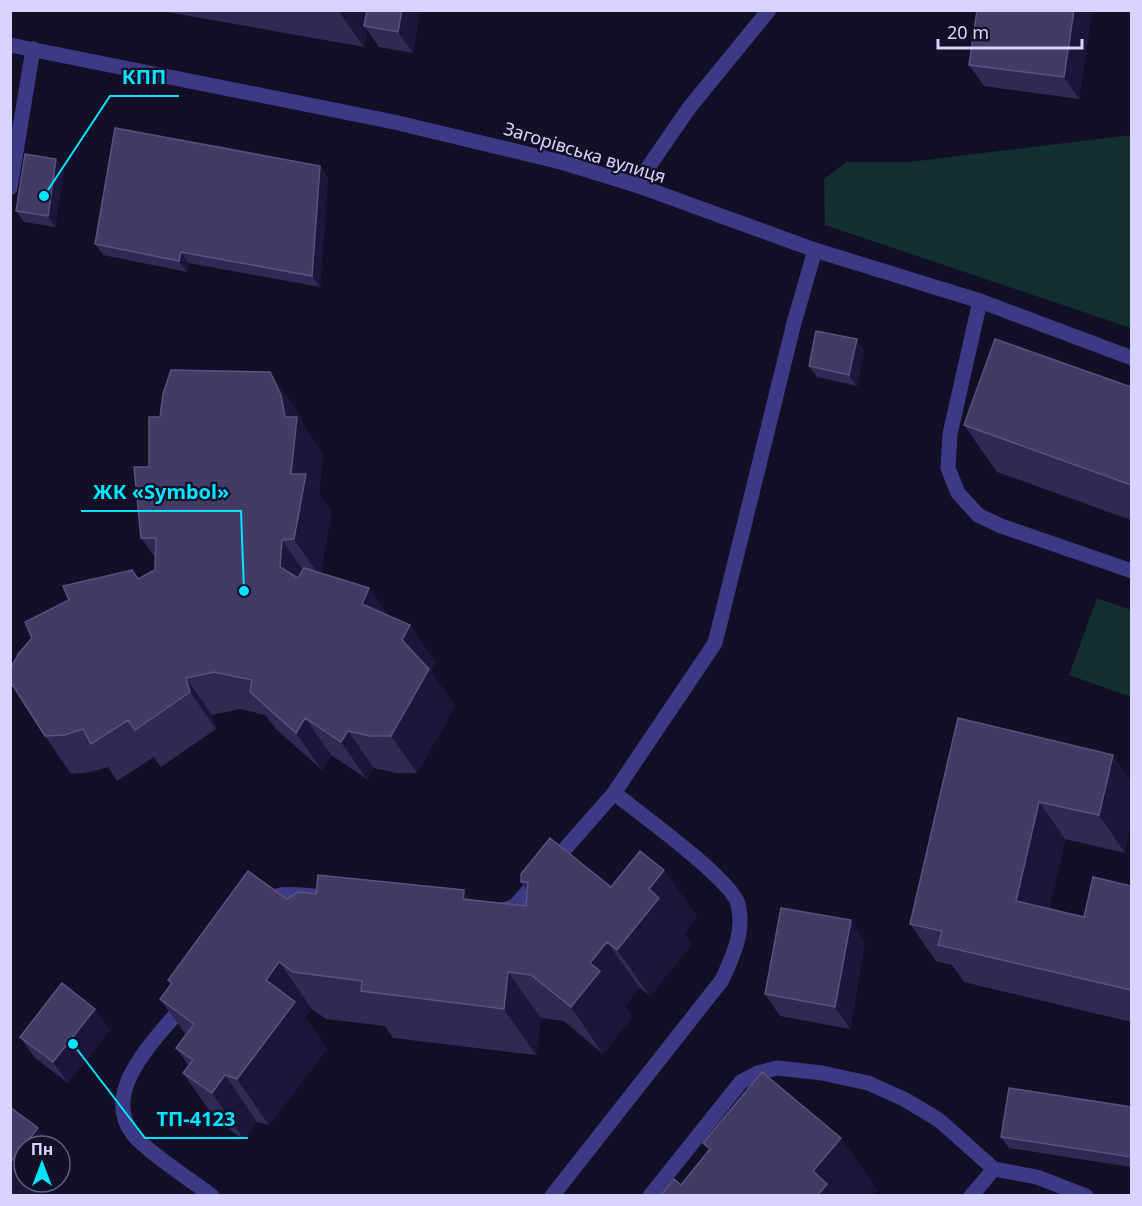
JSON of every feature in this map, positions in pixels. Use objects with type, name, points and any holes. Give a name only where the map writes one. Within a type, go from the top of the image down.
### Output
[{"type":"street","points":[[636,185],[689,108],[769,10]]},
{"type":"street","name":"Загорівська вулиця","points":[[10,45],[458,136],[561,162],[636,185],[815,250],[980,302],[1131,358]]},
{"type":"street","points":[[10,188],[33,49]]},
{"type":"street","points":[[480,913],[492,914],[515,906],[614,793],[715,643],[794,323],[815,250]]},
{"type":"street","points":[[980,302],[950,434],[948,468],[958,493],[978,515],[1001,526],[1131,571]]},
{"type":"street","points":[[552,1196],[722,980],[738,946],[738,903],[711,870],[614,793]]},
{"type":"street","points":[[251,919],[265,900],[286,894],[332,898]]},
{"type":"street","points":[[192,994],[134,1069],[122,1092],[122,1116],[133,1135],[212,1196]]},
{"type":"street","points":[[650,1196],[741,1082],[758,1073],[777,1068],[822,1073],[868,1083],[904,1099],[939,1120],[994,1169],[1037,1177],[1086,1196]]},
{"type":"street","points":[[971,1196],[994,1169]]},
{"type":"green space","points":[[1131,135],[1131,328],[825,225],[824,179],[846,162],[909,162]]},
{"type":"green space","points":[[1097,598],[1131,610],[1131,697],[1069,675]]},
{"type":"building","points":[[367,10],[402,10],[398,32],[364,26]]},
{"type":"building","points":[[977,10],[1074,10],[1064,77],[969,65]]},
{"type":"building","points":[[115,128],[320,166],[312,276],[181,252],[179,261],[95,244]]},
{"type":"building","points":[[25,154],[56,159],[48,216],[16,211]]},
{"type":"building","points":[[816,331],[857,339],[849,375],[809,366]]},
{"type":"building","points":[[995,339],[1131,387],[1131,485],[964,425]]},
{"type":"building","points":[[171,370],[270,372],[281,395],[285,417],[297,417],[291,474],[306,474],[294,539],[282,540],[280,567],[298,578],[304,568],[369,588],[362,604],[410,625],[402,640],[429,669],[391,736],[370,736],[348,731],[341,742],[305,718],[296,733],[250,692],[252,680],[214,672],[186,678],[190,692],[135,730],[128,720],[91,744],[83,729],[65,735],[45,736],[10,681],[10,669],[19,653],[32,638],[25,622],[69,600],[63,586],[132,570],[138,579],[155,570],[156,538],[141,538],[134,467],[149,467],[149,417],[160,417],[163,394]]},
{"type":"building","points":[[958,718],[1113,755],[1099,815],[1039,802],[1016,901],[1084,917],[1093,877],[1131,886],[1131,990],[938,945],[942,931],[910,924]]},
{"type":"building","points":[[550,838],[611,887],[640,851],[664,870],[649,889],[659,898],[617,950],[607,942],[590,963],[600,971],[571,1007],[531,975],[508,972],[504,1009],[361,991],[362,981],[293,972],[279,962],[266,980],[295,1002],[237,1079],[225,1075],[212,1093],[183,1073],[193,1060],[176,1048],[194,1024],[160,999],[172,983],[168,980],[248,871],[287,899],[298,892],[316,894],[318,875],[464,890],[463,899],[526,906],[528,882],[521,882],[521,874]]},
{"type":"building","points":[[781,908],[851,920],[835,1007],[765,994]]},
{"type":"building","points":[[62,983],[95,1009],[53,1062],[20,1037]]},
{"type":"building","points":[[762,1072],[841,1138],[813,1171],[827,1184],[817,1196],[660,1196],[674,1179],[681,1185],[710,1149],[703,1143]]},
{"type":"building","points":[[1009,1088],[1131,1107],[1131,1157],[1001,1137]]},
{"type":"building","points":[[10,1107],[38,1128],[33,1134],[12,1134],[12,1160],[10,1163]]},
{"type":"place","name":"КПП","points":[[44,196]]},
{"type":"place","name":"ЖК «Symbol»","points":[[244,591]]},
{"type":"place","name":"ТП-4123","points":[[73,1044]]}]
